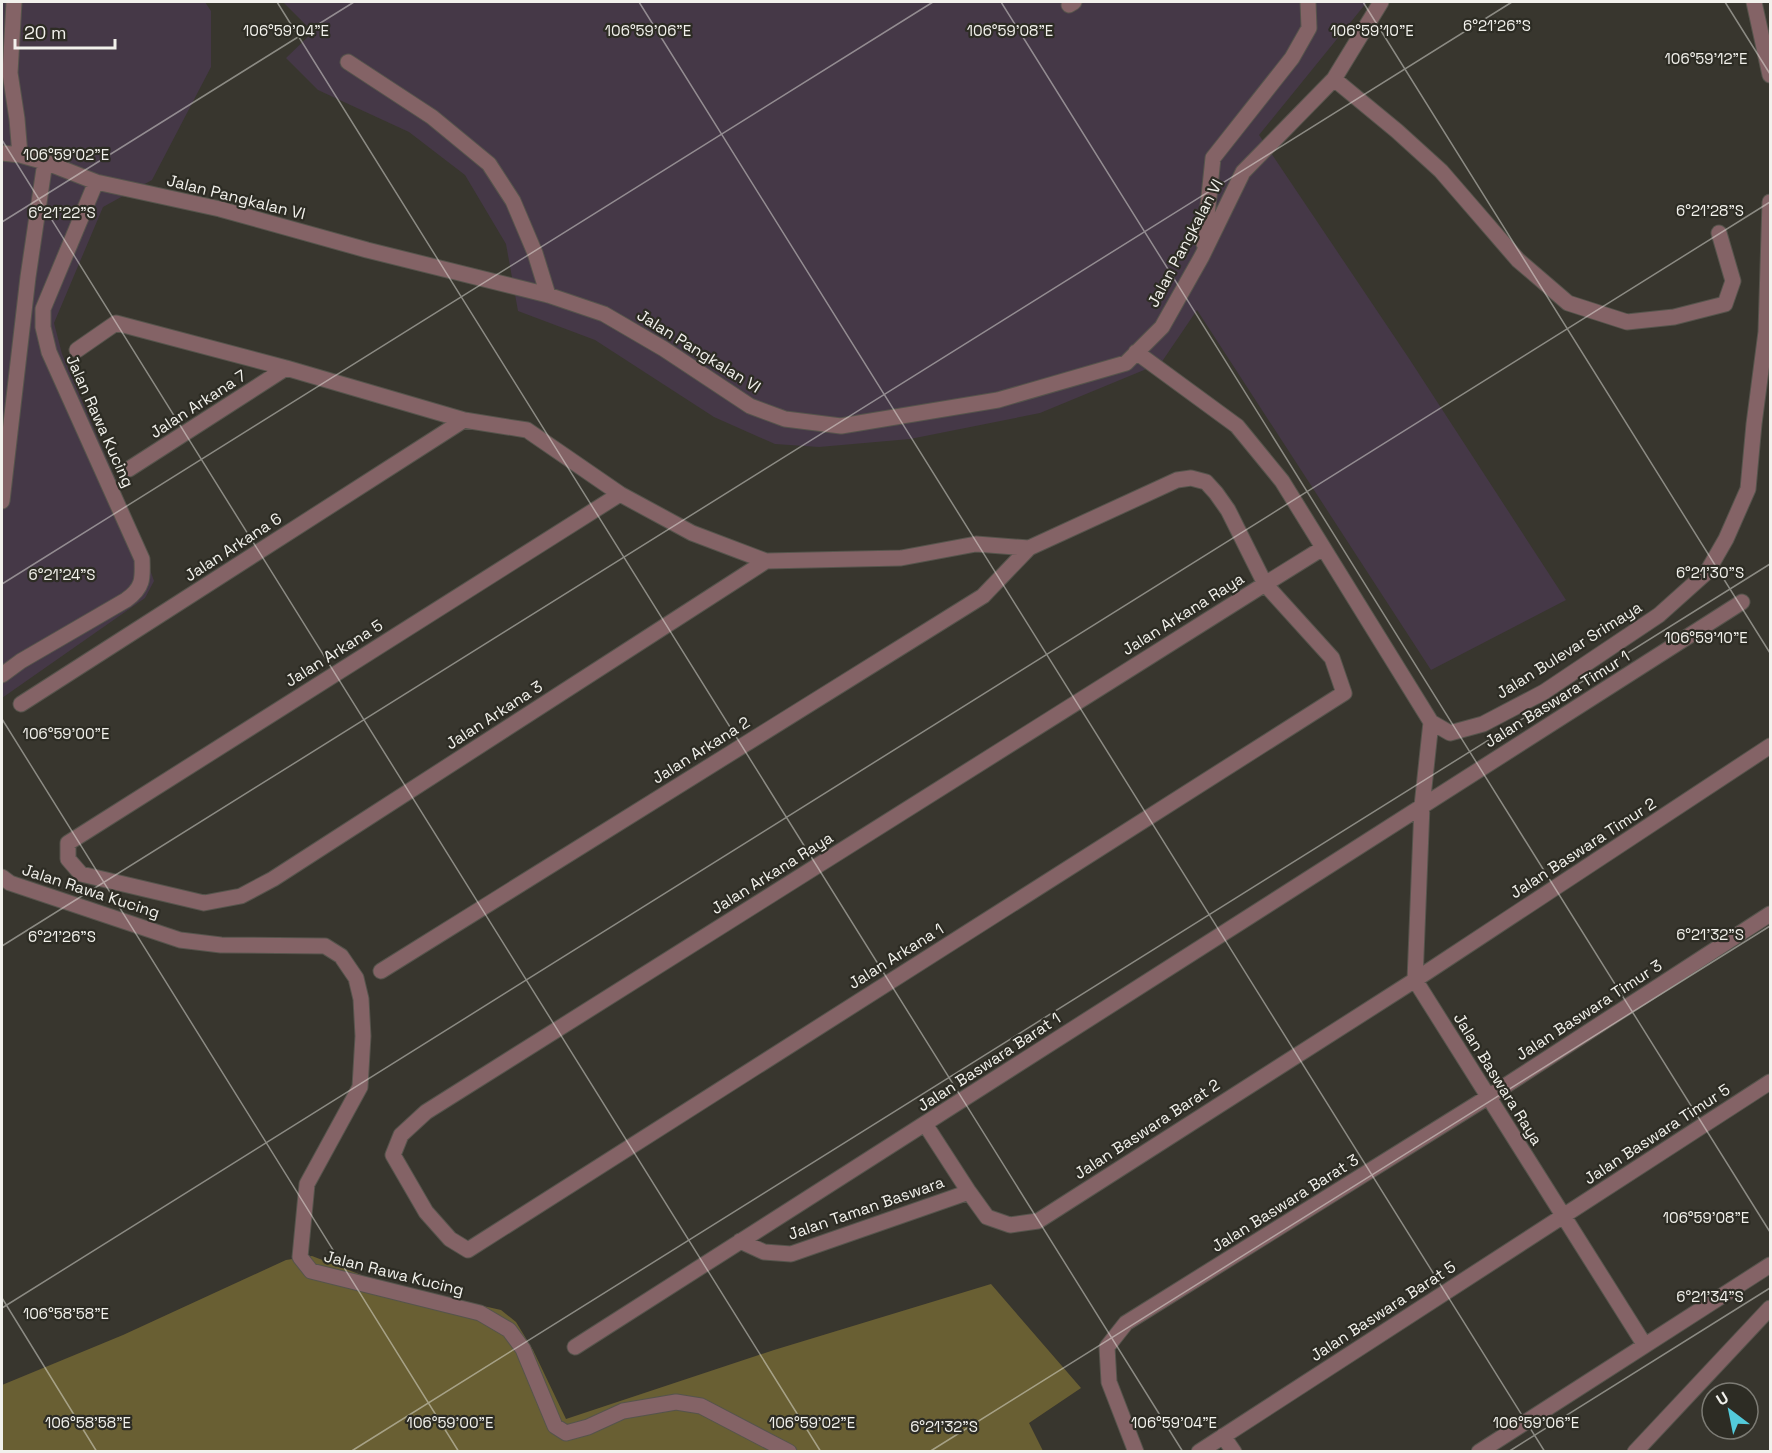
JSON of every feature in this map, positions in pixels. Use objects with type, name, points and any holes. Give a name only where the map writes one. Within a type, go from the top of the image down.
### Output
[{"type":"street","points":[[14,2],[6,72],[17,119],[20,155]]},
{"type":"street","points":[[1202,256],[1213,158],[1292,58],[1309,28],[1308,2]]},
{"type":"street","name":"Jalan Pangkalan VI","points":[[2,153],[45,162],[96,182],[220,209],[367,250],[548,295],[604,314],[664,349],[750,406],[785,419],[840,426],[998,400],[1126,363],[1162,327],[1202,256],[1243,172],[1334,79],[1381,2]]},
{"type":"street","points":[[1754,2],[1770,75]]},
{"type":"street","points":[[348,62],[432,117],[489,164],[513,201],[535,253],[548,295]]},
{"type":"street","points":[[1334,79],[1441,171],[1518,260],[1568,303],[1627,322],[1674,316],[1725,304],[1732,281],[1719,233]]},
{"type":"street","points":[[2,501],[28,277],[45,162]]},
{"type":"street","name":"Jalan Rawa Kucing","points":[[2,675],[137,593],[142,582],[142,559],[49,352],[43,327],[44,309],[96,182]]},
{"type":"street","name":"Jalan Bulevar Srimaya","points":[[1431,722],[1450,733],[1483,724],[1534,697],[1659,615],[1707,572],[1726,539],[1748,489],[1766,332],[1770,202]]},
{"type":"street","points":[[77,350],[116,323],[286,368],[464,420],[527,430],[620,494],[692,532],[766,561],[902,558],[976,544],[1029,548],[1177,480],[1191,478],[1206,482],[1228,510],[1265,584]]},
{"type":"street","points":[[1136,352],[1237,426],[1282,481],[1431,722],[1422,806],[1415,980]]},
{"type":"street","name":"Jalan Arkana 7","points":[[129,470],[286,368]]},
{"type":"street","name":"Jalan Arkana 6","points":[[21,704],[464,420]]},
{"type":"street","name":"Jalan Arkana 5","points":[[68,843],[620,494]]},
{"type":"street","name":"Jalan Arkana 2","points":[[381,971],[983,596],[1029,548]]},
{"type":"street","name":"Jalan Arkana Raya","points":[[468,1250],[450,1239],[426,1212],[393,1155],[401,1135],[426,1112],[1323,548]]},
{"type":"street","name":"Jalan Arkana 3","points":[[68,843],[68,859],[81,874],[204,903],[241,896],[273,879],[766,561]]},
{"type":"street","name":"Jalan Arkana 1","points":[[468,1250],[1344,693],[1332,658],[1265,584]]},
{"type":"street","name":"Jalan Baswara Timur 1","points":[[1422,806],[1743,602]]},
{"type":"street","name":"Jalan Baswara Timur 2","points":[[1415,980],[1770,746]]},
{"type":"street","name":"Jalan Baswara Barat 1","points":[[576,1347],[1422,806]]},
{"type":"street","name":"Jalan Rawa Kucing","points":[[2,877],[10,883],[180,940],[220,945],[325,946],[342,956],[356,978],[362,999],[363,1036],[360,1087],[307,1184],[300,1257],[311,1272],[480,1313],[508,1330],[523,1348],[555,1426],[567,1433],[588,1427],[623,1411],[675,1402],[701,1406],[789,1452]]},
{"type":"street","name":"Jalan Baswara Timur 3","points":[[1488,1097],[1770,914]]},
{"type":"street","name":"Jalan Baswara Raya","points":[[1415,980],[1644,1344]]},
{"type":"street","name":"Jalan Baswara Barat 2","points":[[925,1124],[987,1217],[1010,1225],[1038,1221],[1415,980]]},
{"type":"street","name":"Jalan Baswara Timur 5","points":[[1562,1216],[1770,1082]]},
{"type":"street","name":"Jalan Baswara Barat 3","points":[[1136,1452],[1109,1382],[1107,1347],[1126,1323],[1488,1097]]},
{"type":"street","name":"Jalan Taman Baswara","points":[[740,1241],[764,1252],[791,1254],[969,1192]]},
{"type":"street","name":"Jalan Baswara Barat 5","points":[[1199,1452],[1562,1216]]},
{"type":"street","points":[[1479,1452],[1770,1265]]},
{"type":"street","points":[[1635,1452],[1770,1308]]},
{"type":"street","points":[[1223,1436],[1234,1452]]},
{"type":"shaded area","points":[[2,2],[205,2],[211,11],[211,67],[152,180],[103,207],[54,323],[62,354],[133,520],[154,581],[145,598],[2,698]]},
{"type":"shaded area","points":[[283,2],[1367,2],[1259,135],[1408,357],[1566,600],[1431,670],[1197,310],[1161,363],[1040,413],[910,439],[819,447],[775,444],[714,417],[595,340],[518,311],[506,244],[465,175],[409,132],[318,90],[286,58],[313,32]]},
{"type":"shaded area","points":[[312,1256],[382,1283],[501,1310],[516,1322],[533,1350],[566,1419],[774,1350],[991,1284],[1081,1388],[1029,1423],[1043,1451],[2,1452],[2,1385],[123,1335],[286,1260]]}]
